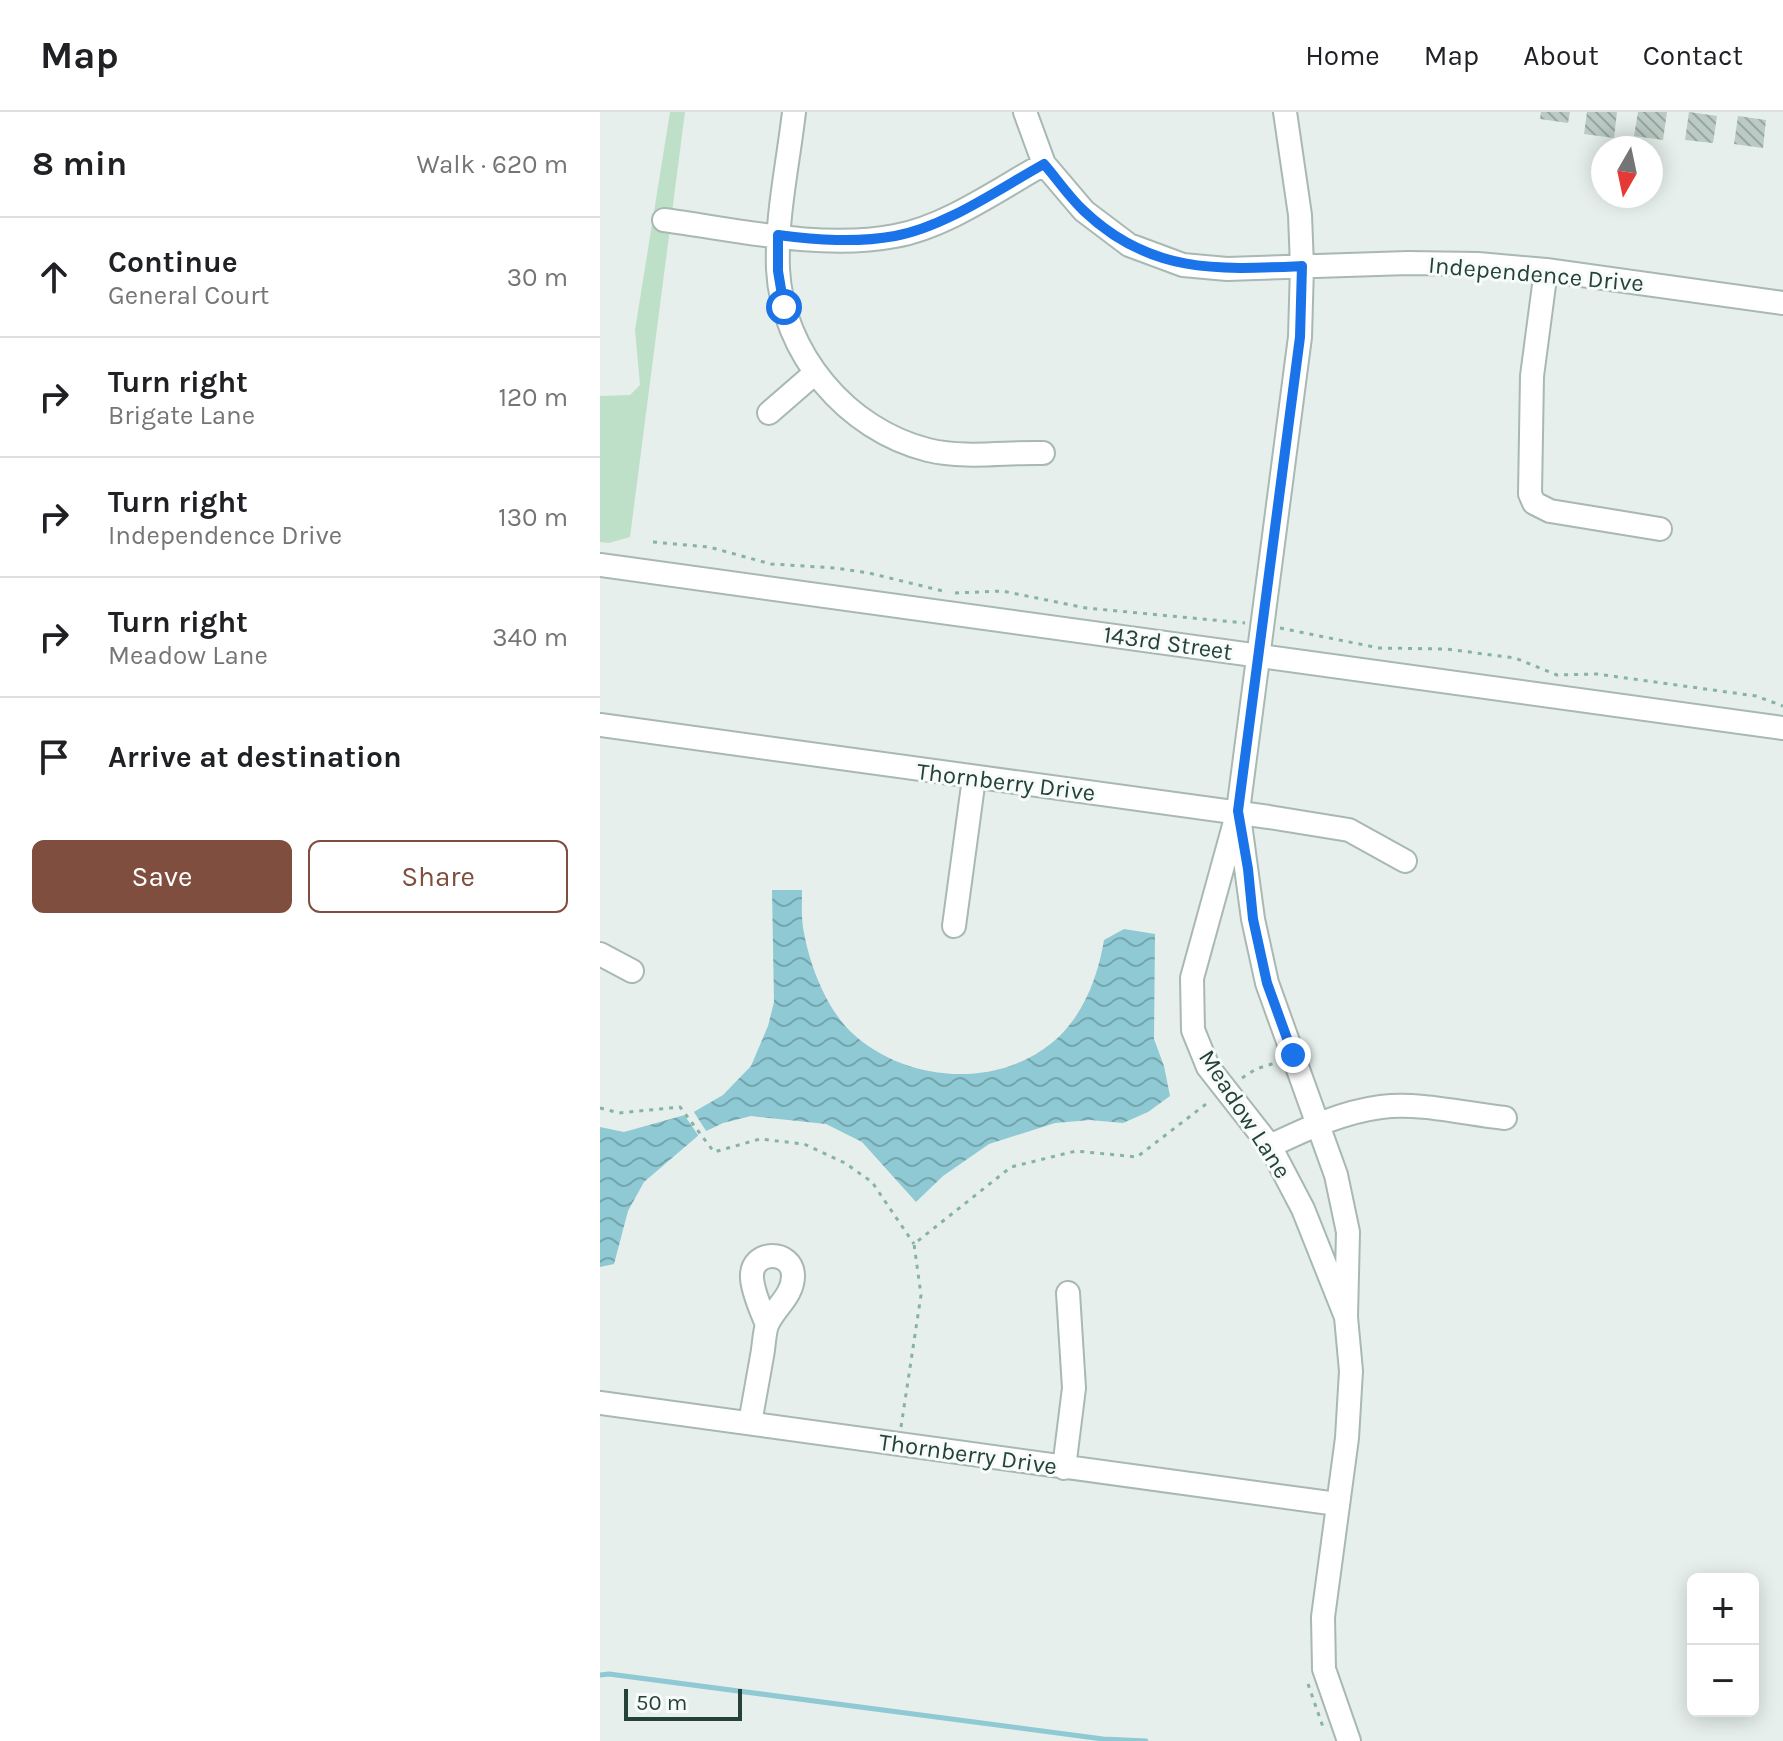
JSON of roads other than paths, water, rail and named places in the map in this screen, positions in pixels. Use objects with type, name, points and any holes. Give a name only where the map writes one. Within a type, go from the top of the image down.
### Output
[{"type":"street","points":[[794,112],[778,235],[778,271],[784,307],[797,342],[815,373],[846,407],[884,433],[927,450],[973,456],[1043,453]]},
{"type":"street","name":"Independence Drive","points":[[1025,112],[1044,164],[1084,211],[1129,245],[1183,265],[1227,269],[1478,264],[1546,270],[1783,303]]},
{"type":"street","name":"Meadow Lane","points":[[1285,112],[1300,215],[1300,337],[1238,811],[1192,978],[1193,1030],[1208,1067],[1270,1146],[1303,1209],[1346,1317]]},
{"type":"street","points":[[664,220],[817,240],[854,241],[897,236],[935,224],[1044,164]]},
{"type":"street","points":[[1546,270],[1531,389],[1530,494],[1534,503],[1550,511],[1660,529]]},
{"type":"street","points":[[769,413],[815,373]]},
{"type":"street","name":"143rd Street","points":[[600,565],[1783,728]]},
{"type":"street","name":"Thornberry Drive","points":[[600,725],[974,778],[1238,811],[1349,830],[1405,861]]},
{"type":"street","points":[[954,926],[974,778]]},
{"type":"street","name":"Meadow Lane","points":[[1238,811],[1258,945],[1267,983],[1336,1175],[1348,1232],[1346,1317],[1351,1371],[1348,1424],[1323,1617],[1324,1669],[1349,1741]]},
{"type":"street","points":[[600,954],[632,971]]},
{"type":"street","points":[[1270,1146],[1316,1125],[1355,1112],[1384,1107],[1505,1118]]},
{"type":"street","points":[[1064,1468],[1074,1388],[1068,1293]]},
{"type":"street","points":[[750,1423],[767,1325]]},
{"type":"street","name":"Thornberry Drive","points":[[600,1403],[1337,1504]]},
{"type":"water","points":[[772,890],[802,890],[803,928],[815,972],[834,1011],[851,1032],[873,1049],[897,1061],[923,1070],[950,1074],[1004,1068],[1030,1057],[1053,1042],[1073,1021],[1088,996],[1104,940],[1124,929],[1155,934],[1154,1039],[1170,1096],[1148,1112],[1123,1123],[1090,1120],[1055,1123],[989,1144],[943,1176],[916,1202],[862,1142],[826,1124],[751,1116],[723,1123],[700,1134],[644,1182],[628,1211],[614,1264],[600,1267],[600,1127],[624,1132],[692,1113],[723,1095],[751,1066],[768,1026],[774,1002]]},
{"type":"waterway","points":[[600,1675],[1103,1739],[1146,1741]]}]
